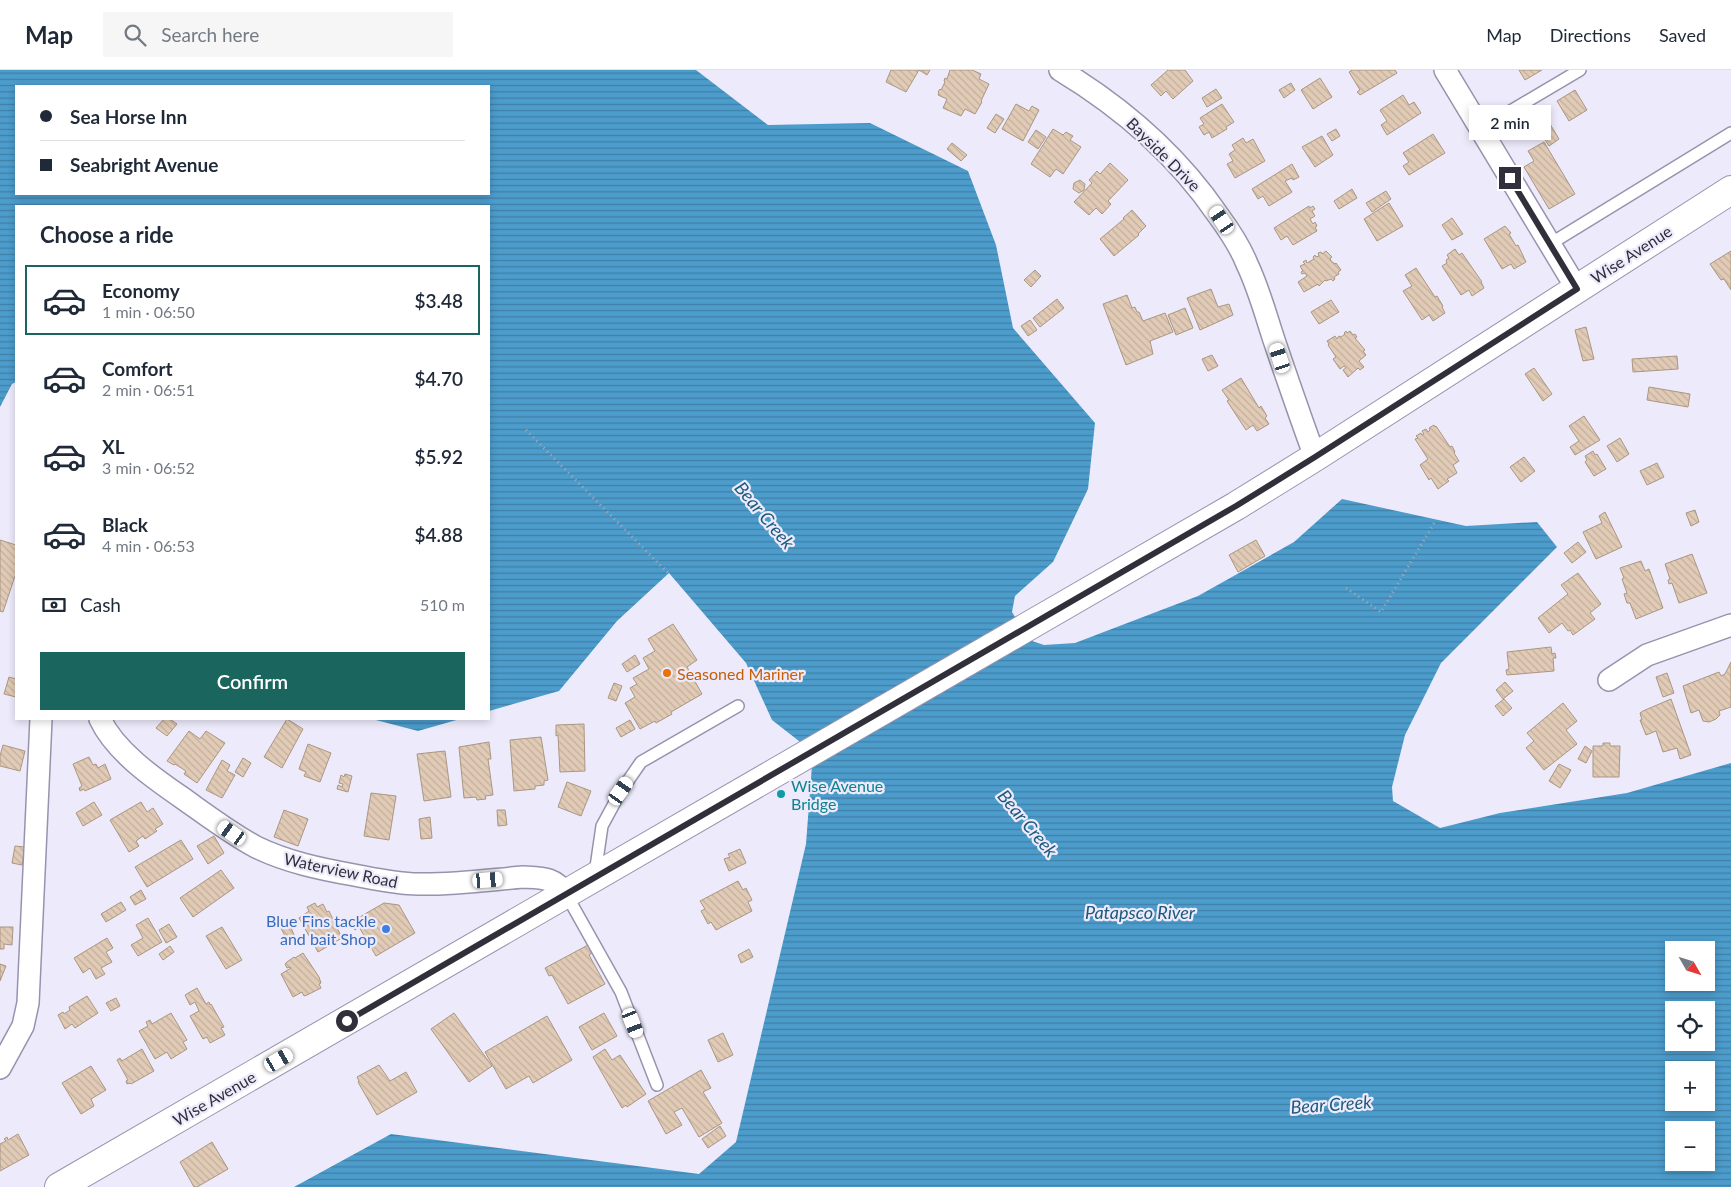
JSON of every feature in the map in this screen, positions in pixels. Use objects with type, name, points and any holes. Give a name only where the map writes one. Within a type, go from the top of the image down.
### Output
[{"type":"main road","name":"Wise Avenue","points":[[60,1187],[1236,506],[1731,190]]},
{"type":"street","name":"Bayside Drive","points":[[1060,70],[1113,104],[1148,134],[1184,170],[1222,220],[1247,263],[1315,457]]},
{"type":"street","points":[[1445,70],[1577,289]]},
{"type":"street","points":[[1609,680],[1646,655],[1731,625]]},
{"type":"street","points":[[0,1068],[23,1026],[28,1003],[41,720]]},
{"type":"street","name":"Waterview Road","points":[[100,720],[106,732],[116,744],[172,790],[232,833],[280,858],[369,878],[417,884],[523,877],[537,878],[559,884],[566,894]]},
{"type":"lane","points":[[1480,129],[1580,70]]},
{"type":"lane","points":[[1550,244],[1731,133]]},
{"type":"lane","points":[[594,878],[602,826],[621,791],[641,762],[738,706]]},
{"type":"lane","points":[[566,894],[621,992],[657,1086]]},
{"type":"path","points":[[526,430],[668,573]]},
{"type":"path","points":[[1346,588],[1381,612],[1436,520]]},
{"type":"water","name":"Patapsco River","points":[[0,70],[696,70],[768,125],[870,123],[968,171],[996,245],[1013,328],[1095,423],[1088,489],[1053,562],[1015,596],[1012,612],[1029,640],[1044,645],[1075,643],[1198,596],[1294,542],[1342,499],[1466,526],[1537,522],[1557,547],[1441,663],[1405,735],[1392,787],[1393,801],[1440,828],[1500,813],[1627,793],[1731,763],[1731,1187],[294,1187],[391,1134],[699,1174],[736,1142],[806,844],[813,752],[772,720],[746,663],[669,573],[617,621],[559,691],[490,711],[490,205],[15,205],[15,382],[12,384],[0,407]]},
{"type":"water","points":[[376,720],[456,720],[418,731]]},
{"type":"building","points":[[891,70],[919,70],[906,92],[886,82]]},
{"type":"building","points":[[919,70],[930,70],[927,75]]},
{"type":"building","points":[[950,70],[972,70],[981,74],[979,79],[989,84],[975,114],[965,109],[961,116],[943,108],[947,99],[938,95],[938,92],[945,82],[945,78],[947,79]]},
{"type":"building","points":[[1168,70],[1185,70],[1193,81],[1173,99],[1166,91],[1161,96],[1151,85]]},
{"type":"building","points":[[1352,70],[1395,70],[1397,73],[1360,95],[1357,92],[1360,90],[1349,72]]},
{"type":"building","points":[[1519,70],[1542,70],[1525,80]]},
{"type":"building","points":[[1320,78],[1332,97],[1313,109],[1301,90]]},
{"type":"building","points":[[1291,83],[1295,90],[1284,98],[1279,90]]},
{"type":"building","points":[[1216,89],[1222,98],[1207,107],[1202,98]]},
{"type":"building","points":[[1575,90],[1587,110],[1569,121],[1557,101]]},
{"type":"building","points":[[1403,95],[1409,105],[1414,102],[1421,113],[1387,135],[1381,125],[1387,121],[1380,110]]},
{"type":"building","points":[[1016,104],[1029,111],[1032,106],[1039,110],[1023,141],[1002,129]]},
{"type":"building","points":[[1222,104],[1234,122],[1226,127],[1227,129],[1212,138],[1209,132],[1204,135],[1199,127],[1204,124],[1200,118]]},
{"type":"building","points":[[996,114],[1004,119],[995,133],[987,128]]},
{"type":"building","points":[[1550,124],[1559,139],[1549,146],[1539,130]]},
{"type":"building","points":[[1053,129],[1063,135],[1066,132],[1073,136],[1070,140],[1081,147],[1063,174],[1056,169],[1050,177],[1031,164]]},
{"type":"building","points":[[1336,129],[1340,136],[1332,141],[1327,134]]},
{"type":"building","points":[[1036,130],[1046,137],[1038,149],[1028,142]]},
{"type":"building","points":[[1433,134],[1445,153],[1409,175],[1403,166],[1409,162],[1403,153]]},
{"type":"building","points":[[1322,136],[1333,155],[1315,167],[1302,147]]},
{"type":"building","points":[[1243,138],[1246,143],[1253,139],[1265,161],[1235,178],[1227,164],[1233,161],[1229,154],[1235,150],[1232,145]]},
{"type":"building","points":[[1544,142],[1575,194],[1549,209],[1524,167],[1534,161],[1528,151]]},
{"type":"building","points":[[952,143],[967,155],[961,161],[947,149]]},
{"type":"building","points":[[1110,163],[1128,180],[1108,201],[1111,204],[1102,214],[1096,208],[1089,215],[1074,202],[1092,183],[1089,180],[1097,171],[1100,174]]},
{"type":"building","points":[[1292,164],[1299,177],[1285,181],[1292,192],[1269,206],[1263,196],[1258,199],[1252,189]]},
{"type":"building","points":[[1080,180],[1085,184],[1084,190],[1079,193],[1073,189],[1074,183]]},
{"type":"building","points":[[1352,189],[1357,198],[1339,209],[1334,201]]},
{"type":"building","points":[[1386,191],[1391,199],[1372,212],[1366,203]]},
{"type":"building","points":[[1389,203],[1403,226],[1377,241],[1364,219]]},
{"type":"building","points":[[1309,206],[1310,208],[1313,206],[1315,209],[1312,211],[1315,216],[1310,219],[1313,224],[1315,222],[1317,231],[1293,245],[1287,236],[1281,240],[1274,228]]},
{"type":"building","points":[[1132,210],[1146,226],[1139,235],[1114,256],[1100,239]]},
{"type":"building","points":[[1452,218],[1463,234],[1452,240],[1442,225]]},
{"type":"building","points":[[1505,226],[1511,233],[1509,234],[1516,246],[1518,245],[1526,262],[1514,269],[1511,264],[1502,269],[1484,239]]},
{"type":"building","points":[[1455,249],[1459,255],[1462,253],[1482,282],[1484,288],[1472,296],[1469,290],[1461,295],[1442,266],[1447,263],[1446,260],[1449,258],[1447,255]]},
{"type":"building","points":[[1326,251],[1332,257],[1330,258],[1331,261],[1336,263],[1341,270],[1338,272],[1339,274],[1334,277],[1333,281],[1331,279],[1325,280],[1319,286],[1318,284],[1304,292],[1298,282],[1307,276],[1305,273],[1302,274],[1301,272],[1303,271],[1300,266],[1305,264],[1303,262],[1306,260],[1307,263],[1314,259],[1315,255],[1316,257],[1319,256],[1318,253],[1321,252],[1322,254]]},
{"type":"building","points":[[1731,251],[1731,290],[1710,264]]},
{"type":"building","points":[[1416,268],[1443,306],[1445,313],[1433,321],[1429,315],[1422,320],[1403,291],[1412,286],[1405,275]]},
{"type":"building","points":[[1035,270],[1041,276],[1031,287],[1024,280]]},
{"type":"building","points":[[1211,289],[1218,307],[1229,304],[1233,315],[1200,330],[1187,298]]},
{"type":"building","points":[[1127,295],[1132,308],[1135,307],[1143,321],[1165,313],[1173,332],[1150,341],[1153,354],[1126,365],[1103,304]]},
{"type":"building","points":[[1057,299],[1064,308],[1040,327],[1033,318]]},
{"type":"building","points":[[1331,300],[1339,312],[1319,324],[1311,312]]},
{"type":"building","points":[[1185,308],[1193,328],[1176,335],[1168,315]]},
{"type":"building","points":[[1030,320],[1037,330],[1028,336],[1021,326]]},
{"type":"building","points":[[1586,327],[1594,359],[1583,361],[1575,330]]},
{"type":"building","points":[[1346,331],[1347,333],[1350,331],[1353,335],[1355,334],[1357,337],[1355,338],[1365,350],[1363,351],[1366,355],[1359,361],[1364,367],[1360,370],[1358,368],[1348,377],[1343,370],[1346,368],[1344,366],[1340,369],[1333,359],[1336,357],[1327,341],[1335,336],[1337,339],[1339,336],[1341,337]]},
{"type":"building","points":[[1212,355],[1218,366],[1208,371],[1202,359]]},
{"type":"building","points":[[1677,356],[1678,369],[1633,372],[1632,359]]},
{"type":"building","points":[[1534,368],[1552,394],[1543,401],[1525,374]]},
{"type":"building","points":[[1241,378],[1259,408],[1261,406],[1267,416],[1265,418],[1269,424],[1257,431],[1253,425],[1246,430],[1222,390]]},
{"type":"building","points":[[1649,387],[1690,394],[1688,407],[1647,400]]},
{"type":"building","points":[[1584,416],[1600,440],[1575,455],[1570,447],[1579,441],[1569,426]]},
{"type":"building","points":[[1434,425],[1450,447],[1452,446],[1459,461],[1453,465],[1457,473],[1447,479],[1449,481],[1438,489],[1431,478],[1429,480],[1420,465],[1428,459],[1415,439],[1421,433],[1422,435],[1424,434],[1422,431],[1426,429],[1428,432],[1429,428]]},
{"type":"building","points":[[1620,438],[1629,454],[1617,462],[1607,446]]},
{"type":"building","points":[[1593,451],[1606,469],[1594,476],[1585,462],[1587,460],[1585,456]]},
{"type":"building","points":[[1524,457],[1535,471],[1521,482],[1510,467]]},
{"type":"building","points":[[1657,463],[1664,477],[1647,485],[1640,471]]},
{"type":"building","points":[[1695,510],[1699,522],[1691,526],[1686,513]]},
{"type":"building","points":[[1605,512],[1622,547],[1596,559],[1583,532],[1602,523],[1599,516]]},
{"type":"building","points":[[0,540],[15,545],[15,576],[3,612],[0,611]]},
{"type":"building","points":[[1256,540],[1265,556],[1238,572],[1229,555]]},
{"type":"building","points":[[1578,542],[1586,552],[1572,563],[1564,553]]},
{"type":"building","points":[[1692,554],[1707,593],[1679,603],[1672,583],[1669,584],[1668,580],[1670,579],[1665,564]]},
{"type":"building","points":[[1641,561],[1645,571],[1649,569],[1663,608],[1636,619],[1630,603],[1627,603],[1624,594],[1627,593],[1620,568]]},
{"type":"building","points":[[1578,573],[1601,604],[1590,613],[1595,619],[1573,635],[1562,623],[1549,633],[1538,618],[1568,594],[1561,585]]},
{"type":"building","points":[[673,624],[697,660],[687,667],[702,694],[671,712],[672,714],[640,729],[625,703],[635,697],[630,688],[637,684],[633,678],[649,669],[643,658],[655,651],[648,639]]},
{"type":"building","points":[[1551,647],[1552,654],[1555,653],[1556,658],[1553,658],[1554,671],[1507,675],[1506,670],[1509,669],[1507,652]]},
{"type":"building","points":[[635,655],[640,664],[627,672],[622,664]]},
{"type":"building","points":[[1731,662],[1731,707],[1719,711],[1720,715],[1716,719],[1709,722],[1703,721],[1699,710],[1691,713],[1683,686],[1719,672],[1721,676],[1725,674]]},
{"type":"building","points":[[1667,673],[1674,693],[1663,697],[1656,677]]},
{"type":"building","points":[[9,677],[15,679],[15,697],[4,694]]},
{"type":"building","points":[[1505,682],[1513,691],[1503,699],[1496,690]]},
{"type":"building","points":[[614,683],[622,686],[616,701],[608,698]]},
{"type":"building","points":[[1504,699],[1512,708],[1503,716],[1495,706]]},
{"type":"building","points":[[1671,699],[1691,755],[1680,759],[1677,748],[1663,752],[1656,731],[1646,735],[1640,720],[1642,720],[1640,713]]},
{"type":"building","points":[[1563,703],[1577,721],[1566,730],[1577,744],[1544,770],[1526,748],[1534,741],[1527,733]]},
{"type":"building","points":[[163,720],[171,720],[177,724],[167,736],[156,728]]},
{"type":"building","points":[[286,720],[303,729],[282,768],[264,757]]},
{"type":"building","points":[[630,720],[635,729],[621,737],[616,728]]},
{"type":"building","points":[[584,724],[585,771],[560,772],[556,725]]},
{"type":"building","points":[[189,731],[200,739],[206,731],[225,743],[197,783],[184,774],[186,771],[167,761]]},
{"type":"building","points":[[541,737],[548,780],[544,781],[544,785],[535,786],[535,789],[514,791],[510,740]]},
{"type":"building","points":[[489,742],[491,759],[488,759],[493,795],[485,796],[486,799],[477,800],[476,797],[464,798],[459,747]]},
{"type":"building","points":[[1603,743],[1610,743],[1610,746],[1620,746],[1619,777],[1593,777],[1593,746],[1603,746]]},
{"type":"building","points":[[308,744],[331,753],[320,782],[304,776],[306,772],[299,769]]},
{"type":"building","points":[[3,745],[25,751],[20,771],[0,766]]},
{"type":"building","points":[[1585,746],[1592,751],[1586,763],[1578,759]]},
{"type":"building","points":[[445,751],[451,797],[424,801],[417,754]]},
{"type":"building","points":[[89,757],[93,765],[96,764],[98,768],[105,764],[111,779],[85,791],[84,789],[80,791],[79,788],[82,786],[73,764]]},
{"type":"building","points":[[243,758],[251,763],[243,777],[235,772]]},
{"type":"building","points":[[222,760],[230,765],[227,771],[235,775],[222,798],[206,790]]},
{"type":"building","points":[[1559,764],[1571,770],[1560,788],[1549,781]]},
{"type":"building","points":[[345,774],[352,776],[348,792],[337,789],[338,785],[342,787],[343,784],[339,783],[341,775],[344,777]]},
{"type":"building","points":[[567,782],[591,791],[581,816],[558,807]]},
{"type":"building","points":[[371,793],[396,796],[389,840],[364,836]]},
{"type":"building","points":[[94,802],[102,815],[83,826],[76,813]]},
{"type":"building","points":[[141,802],[147,812],[153,808],[163,824],[155,829],[157,831],[145,839],[143,836],[136,841],[139,846],[129,852],[110,820]]},
{"type":"building","points":[[284,810],[308,819],[298,846],[274,837]]},
{"type":"building","points":[[497,810],[505,810],[507,825],[498,826]]},
{"type":"building","points":[[430,817],[432,838],[421,839],[419,819]]},
{"type":"building","points":[[214,836],[224,853],[208,864],[197,846]]},
{"type":"building","points":[[181,840],[193,859],[147,887],[135,867]]},
{"type":"building","points":[[15,846],[25,847],[22,865],[12,863]]},
{"type":"building","points":[[740,849],[746,863],[729,871],[724,859],[730,857],[728,854]]},
{"type":"building","points":[[221,870],[234,888],[193,917],[180,898]]},
{"type":"building","points":[[738,881],[743,890],[746,888],[752,900],[748,902],[752,911],[716,930],[711,922],[708,924],[701,911],[705,909],[700,901]]},
{"type":"building","points":[[141,890],[146,899],[135,905],[130,897]]},
{"type":"building","points":[[121,902],[126,910],[106,922],[101,914]]},
{"type":"building","points":[[315,903],[317,907],[323,904],[327,912],[329,911],[342,938],[318,952],[299,918],[309,911],[307,907]]},
{"type":"building","name":"Blue Fins tackle and bait Shop","points":[[384,903],[399,905],[415,933],[376,956],[359,927],[355,930],[351,922]]},
{"type":"building","points":[[148,918],[162,942],[138,956],[131,945],[143,938],[136,925]]},
{"type":"building","points":[[288,921],[295,937],[288,941],[279,925]]},
{"type":"building","points":[[169,924],[177,937],[166,943],[159,930]]},
{"type":"building","points":[[0,927],[13,927],[12,945],[4,944],[4,949],[0,949]]},
{"type":"building","points":[[222,927],[242,960],[226,969],[206,936]]},
{"type":"building","points":[[107,938],[113,948],[106,952],[112,962],[101,968],[105,974],[96,979],[90,968],[83,973],[74,958]]},
{"type":"building","points":[[588,945],[592,953],[589,955],[605,984],[568,1004],[552,975],[549,976],[545,968]]},
{"type":"building","points":[[170,946],[174,952],[163,960],[159,954]]},
{"type":"building","points":[[749,949],[753,957],[741,963],[738,955]]},
{"type":"building","points":[[303,953],[319,977],[321,988],[304,996],[302,992],[293,997],[281,974],[291,968],[287,968],[285,964],[287,962]]},
{"type":"building","points":[[0,964],[6,966],[0,981]]},
{"type":"building","points":[[197,988],[206,1004],[209,1002],[211,1004],[224,1027],[221,1028],[225,1035],[210,1043],[207,1037],[203,1039],[190,1016],[199,1011],[195,1002],[190,1005],[185,995]]},
{"type":"building","points":[[87,996],[98,1013],[75,1028],[72,1024],[65,1029],[58,1015],[63,1012],[64,1014],[70,1010],[69,1007]]},
{"type":"building","points":[[116,998],[120,1006],[111,1011],[106,1003]]},
{"type":"building","points":[[171,1013],[187,1040],[183,1042],[187,1049],[171,1059],[167,1052],[155,1059],[139,1031],[148,1026],[146,1022],[150,1020],[152,1024]]},
{"type":"building","points":[[454,1013],[492,1066],[469,1082],[431,1029]]},
{"type":"building","points":[[604,1013],[617,1036],[592,1050],[579,1027]]},
{"type":"building","points":[[547,1016],[572,1060],[533,1083],[529,1076],[506,1089],[485,1052]]},
{"type":"building","points":[[723,1033],[733,1055],[718,1062],[708,1040]]},
{"type":"building","points":[[142,1049],[154,1071],[131,1084],[127,1084],[126,1081],[128,1080],[117,1060],[120,1058],[122,1061]]},
{"type":"building","points":[[605,1049],[612,1060],[620,1055],[646,1094],[627,1107],[626,1105],[622,1108],[593,1057]]},
{"type":"building","points":[[379,1065],[390,1081],[406,1072],[417,1092],[377,1115],[357,1077]]},
{"type":"building","points":[[91,1066],[106,1090],[91,1099],[94,1106],[81,1114],[62,1083]]},
{"type":"building","points":[[701,1070],[711,1088],[703,1092],[722,1123],[699,1137],[682,1108],[674,1112],[682,1125],[666,1134],[648,1101]]},
{"type":"building","points":[[720,1126],[726,1136],[708,1148],[702,1139]]},
{"type":"building","points":[[18,1134],[29,1155],[0,1171],[0,1144],[6,1141],[4,1139],[7,1137],[8,1140]]},
{"type":"building","points":[[212,1142],[228,1169],[194,1187],[180,1162]]},
{"type":"place","name":"Seasoned Mariner","points":[[667,673]]},
{"type":"place","name":"Wise Avenue Bridge","points":[[781,794]]},
{"type":"place","name":"Blue Fins tackle and bait Shop","points":[[386,929]]},
{"type":"route","points":[[347,1021],[1236,506],[1577,289],[1510,178]]},
{"type":"water label","name":"Bear Creek","points":[[765,515]]},
{"type":"water label","name":"Bear Creek","points":[[1028,823]]},
{"type":"water label","name":"Bear Creek","points":[[1331,1104]]}]
